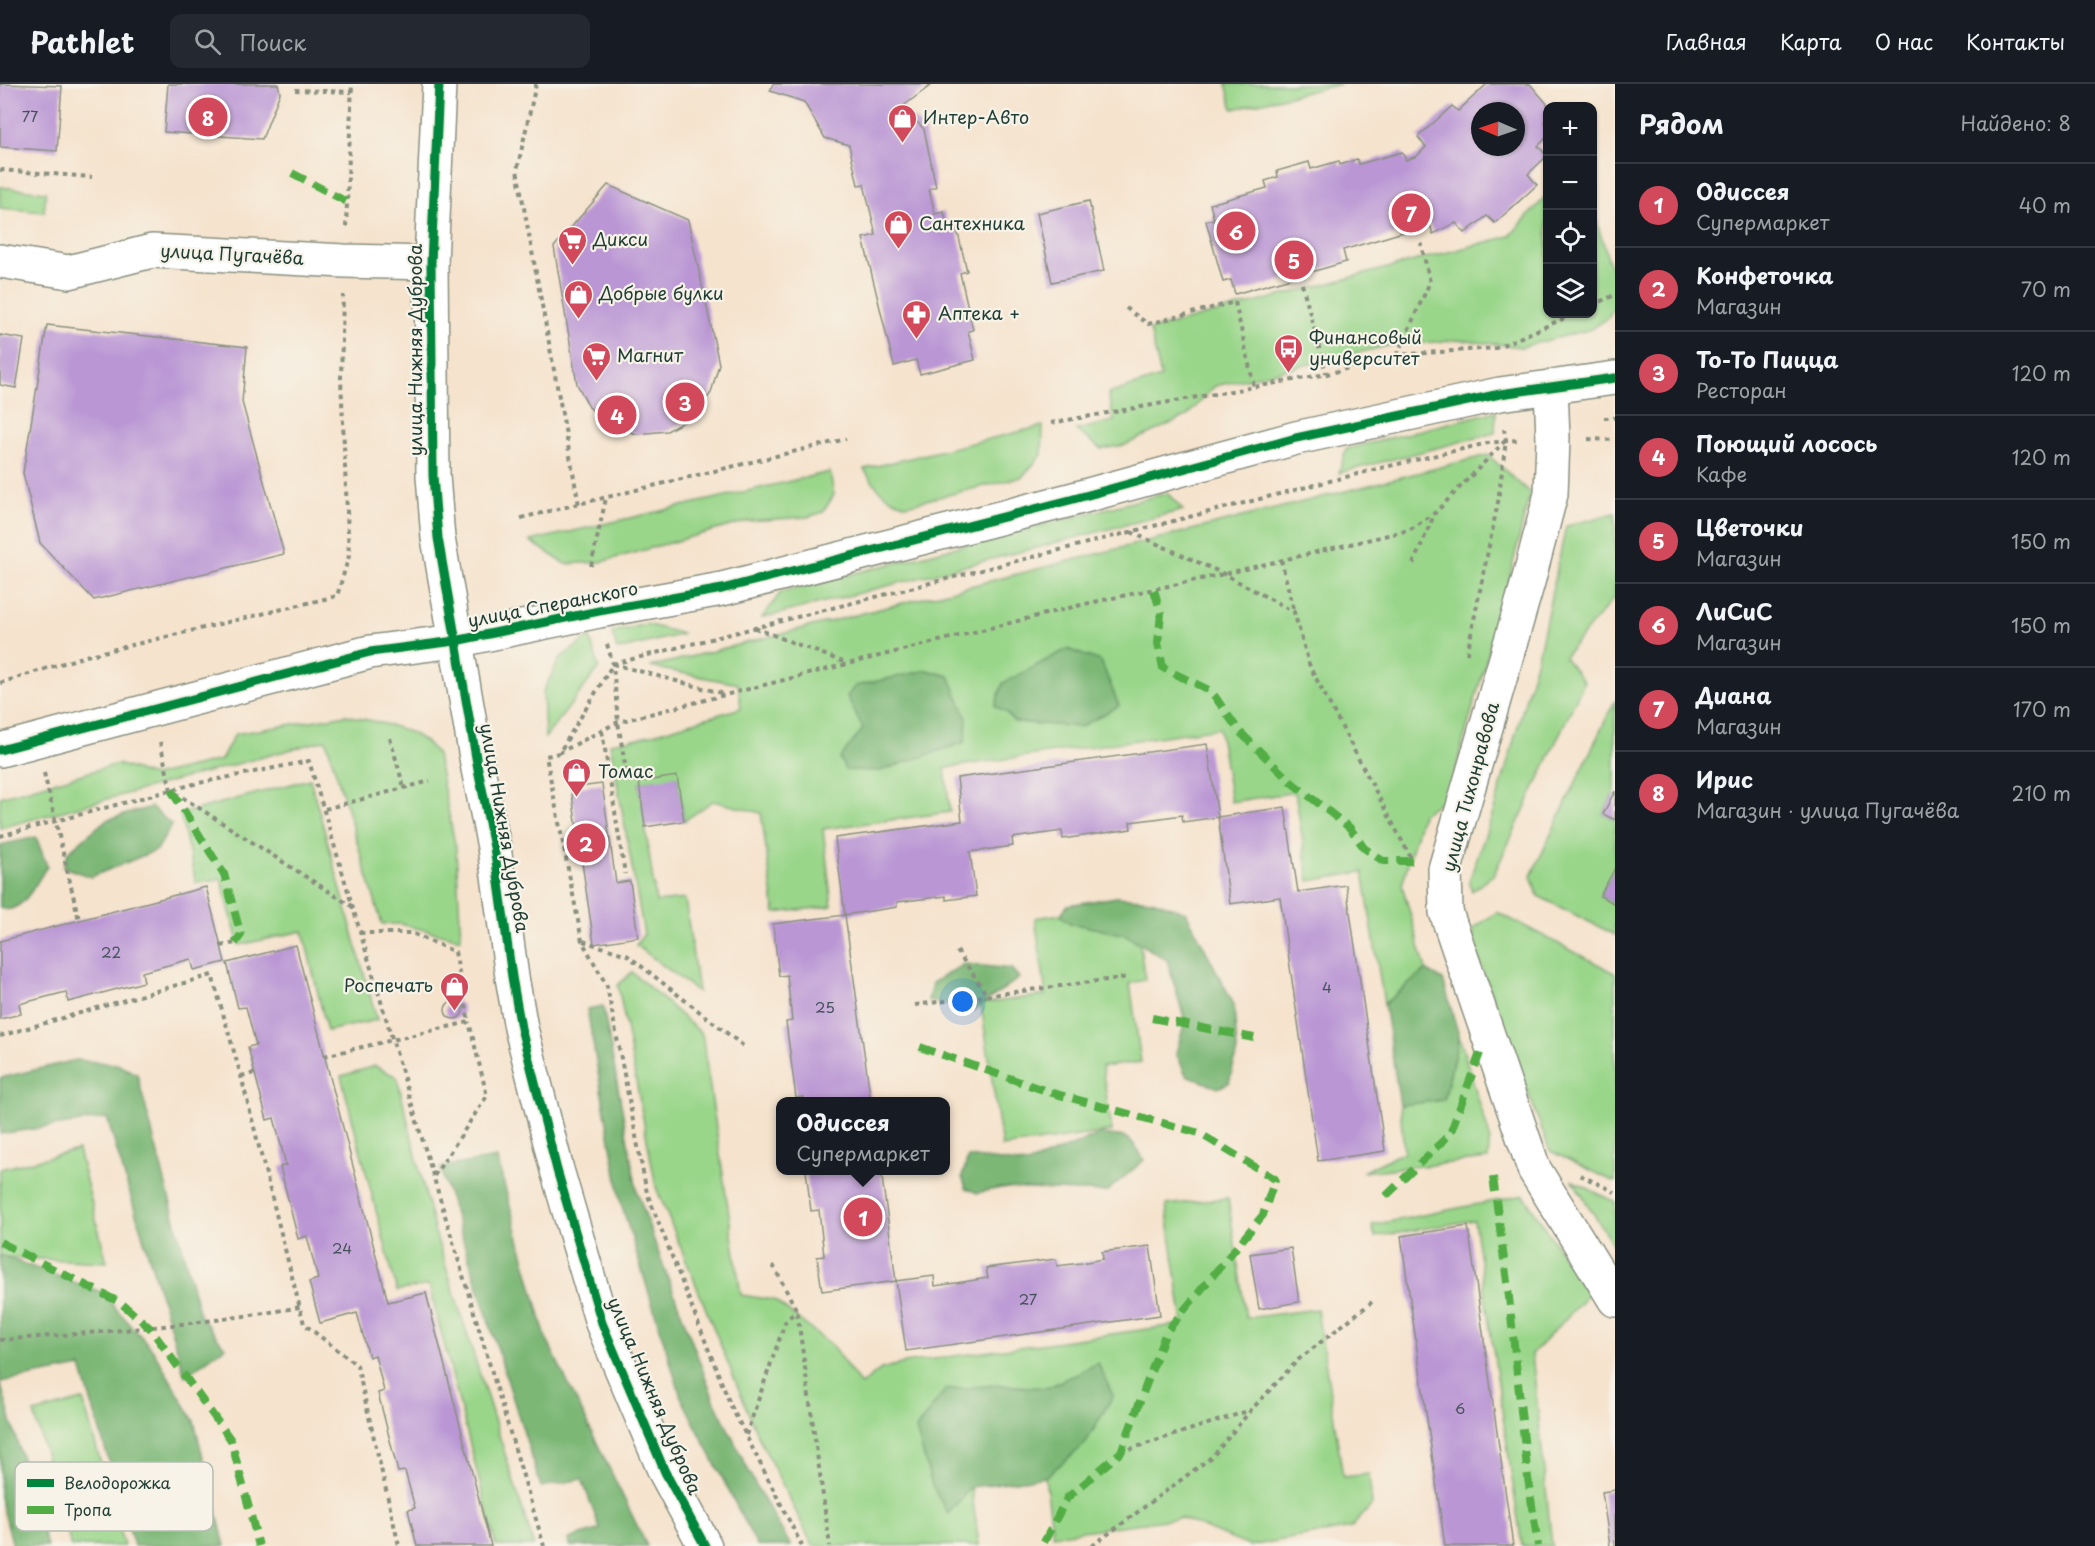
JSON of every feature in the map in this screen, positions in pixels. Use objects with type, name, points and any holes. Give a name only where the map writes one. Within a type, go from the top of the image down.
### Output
[{"type":"street","name":"улица Нижняя Дуброва","points":[[439,84],[431,264],[433,476],[438,538],[455,642],[494,847],[519,1018],[556,1170],[602,1323],[665,1473],[705,1546]]},
{"type":"street","name":"улица Пугачёва","points":[[0,261],[69,272],[152,251],[431,264]]},
{"type":"street","name":"улица Сперанского","points":[[0,750],[370,652],[455,642],[599,611],[722,589],[1070,500],[1296,438],[1500,394],[1615,378]]},
{"type":"street","name":"улица Тихонравова","points":[[1551,387],[1553,439],[1551,494],[1528,582],[1445,868],[1446,912],[1534,1168],[1615,1300]]},
{"type":"path","points":[[0,683],[86,656],[338,596],[349,556],[341,379],[352,84]]},
{"type":"path","points":[[536,84],[517,170],[579,505]]},
{"type":"path","points":[[296,90],[352,92]]},
{"type":"path","points":[[0,170],[92,177]]},
{"type":"path","points":[[1397,355],[1430,282],[1421,243]]},
{"type":"path","points":[[1302,284],[1326,373]]},
{"type":"path","points":[[1597,303],[1615,295]]},
{"type":"path","points":[[1126,308],[1148,324],[1235,302],[1254,387]]},
{"type":"path","points":[[1051,423],[1326,373],[1397,355],[1496,348],[1565,318]]},
{"type":"path","points":[[1496,348],[1496,358]]},
{"type":"path","points":[[522,518],[846,439]]},
{"type":"path","points":[[559,753],[613,664],[1381,468],[1506,440],[1615,440]]},
{"type":"path","points":[[802,1546],[730,1404],[647,1193],[607,986],[582,941],[546,756],[559,753],[618,722],[1085,604],[1409,530],[1436,512],[1506,440]]},
{"type":"path","points":[[1466,664],[1498,502],[1506,440]]},
{"type":"path","points":[[591,566],[606,498]]},
{"type":"path","points":[[1413,564],[1436,512]]},
{"type":"path","points":[[1131,532],[1224,574],[1294,612]]},
{"type":"path","points":[[1281,560],[1310,667],[1413,861]]},
{"type":"path","points":[[755,627],[847,663]]},
{"type":"path","points":[[613,664],[726,694]]},
{"type":"path","points":[[613,664],[618,722],[626,771]]},
{"type":"path","points":[[154,709],[171,790],[353,907]]},
{"type":"path","points":[[602,731],[625,874]]},
{"type":"path","points":[[390,738],[404,788]]},
{"type":"path","points":[[37,740],[54,821],[79,920]]},
{"type":"path","points":[[0,836],[171,790],[309,760],[544,1546]]},
{"type":"path","points":[[324,809],[430,781]]},
{"type":"path","points":[[361,933],[412,933],[455,952],[487,1096],[434,1176]]},
{"type":"path","points":[[582,941],[627,955],[746,1048]]},
{"type":"path","points":[[220,946],[235,943]]},
{"type":"path","points":[[957,951],[988,996]]},
{"type":"path","points":[[0,1036],[212,975],[241,1076],[304,1324],[357,1365],[399,1546]]},
{"type":"path","points":[[915,1005],[1129,976]]},
{"type":"path","points":[[324,1056],[469,1022]]},
{"type":"path","points":[[241,1076],[255,1072]]},
{"type":"path","points":[[773,1265],[797,1311],[830,1546]]},
{"type":"path","points":[[1092,1546],[1213,1456],[1251,1410],[1298,1360],[1372,1302]]},
{"type":"path","points":[[0,1340],[150,1328],[300,1307]]},
{"type":"path","points":[[746,1436],[786,1320],[797,1311]]},
{"type":"path","points":[[1120,1452],[1251,1410]]},
{"type":"green space","points":[[1226,84],[1341,84],[1233,109]]},
{"type":"green space","points":[[0,187],[46,192],[44,212],[0,208]]},
{"type":"green space","points":[[1543,199],[1543,318],[1597,318],[1597,223],[1615,281],[1615,307],[1609,317],[1592,329],[1522,347],[1458,340],[1387,346],[1215,386],[1187,416],[1125,445],[1101,449],[1076,430],[1114,421],[1108,394],[1161,377],[1150,330],[1510,236]]},
{"type":"green space","points":[[1496,411],[1495,433],[1339,473],[1346,449]]},
{"type":"green space","points":[[1043,426],[1042,455],[1022,477],[906,505],[881,492],[864,469]]},
{"type":"green space","points":[[1488,455],[1530,493],[1510,576],[1448,796],[1422,814],[1402,885],[1426,970],[1384,1004],[1363,872],[1309,881],[1295,792],[1231,802],[1219,728],[945,768],[950,812],[823,829],[832,906],[775,913],[761,813],[713,801],[684,821],[677,777],[639,782],[656,902],[685,899],[698,992],[636,945],[644,934],[610,743],[639,738],[741,708],[738,684],[650,667]]},
{"type":"green space","points":[[830,472],[834,495],[823,512],[808,517],[748,521],[601,562],[565,564],[530,541]]},
{"type":"green space","points":[[1167,493],[1183,510],[762,618],[781,592]]},
{"type":"green space","points":[[1615,513],[1615,597],[1564,657],[1584,682],[1494,874],[1472,891],[1469,881],[1495,807],[1540,648],[1566,526]]},
{"type":"green space","points":[[646,624],[683,634],[617,650],[612,632]]},
{"type":"green space","points":[[590,637],[599,668],[545,738],[543,692],[560,658]]},
{"type":"green space","points":[[1067,649],[1101,661],[1119,706],[1080,727],[1014,722],[1006,712],[995,706],[1003,683]]},
{"type":"green space","points":[[927,670],[949,676],[967,719],[965,742],[880,771],[845,770],[840,758],[863,729],[847,696],[855,686]]},
{"type":"green space","points":[[1615,700],[1615,791],[1603,814],[1615,820],[1615,868],[1600,896],[1615,904],[1615,935],[1538,896],[1531,876]]},
{"type":"green space","points":[[346,715],[408,732],[429,745],[437,755],[456,849],[461,939],[400,924],[382,924],[326,740],[0,828],[0,797],[118,764],[153,776],[221,760],[235,734]]},
{"type":"green space","points":[[310,779],[377,1020],[327,1031],[303,931],[239,945],[221,879],[196,883],[180,814]]},
{"type":"green space","points":[[151,807],[172,825],[157,850],[91,877],[63,867],[68,852],[106,820]]},
{"type":"green space","points":[[36,837],[47,866],[22,903],[8,909],[0,908],[0,845]]},
{"type":"green space","points":[[1116,897],[1152,900],[1186,912],[1234,1005],[1237,1051],[1229,1083],[1218,1088],[1186,1075],[1176,1053],[1185,1021],[1167,960],[1126,935],[1070,923],[1060,915],[1068,905]]},
{"type":"green space","points":[[1134,904],[1145,980],[1130,983],[1141,1062],[1102,1067],[1112,1131],[1002,1147],[981,1004],[1046,995],[1035,918]]},
{"type":"green space","points":[[1497,912],[1615,973],[1615,1182],[1550,1151],[1472,942],[1474,928]]},
{"type":"green space","points":[[964,964],[1012,969],[1019,978],[973,1011],[928,1001],[932,983]]},
{"type":"green space","points":[[1426,970],[1443,980],[1459,1036],[1444,1100],[1400,1105],[1384,1004]]},
{"type":"green space","points":[[632,972],[702,1034],[741,1295],[774,1300],[831,1345],[861,1385],[881,1369],[905,1363],[1183,1324],[1166,1205],[1228,1198],[1246,1318],[1317,1309],[1343,1477],[1369,1474],[1372,1505],[1351,1528],[1249,1546],[1180,1518],[1053,1535],[1045,1477],[1085,1444],[1098,1364],[1047,1388],[996,1385],[948,1513],[971,1487],[979,1545],[813,1546],[757,1434],[656,1187],[618,985]]},
{"type":"green space","points":[[603,1006],[637,1191],[656,1246],[714,1400],[757,1488],[791,1546],[757,1546],[681,1397],[621,1203],[587,1009]]},
{"type":"green space","points":[[1459,1036],[1490,1137],[1488,1159],[1362,1172],[1404,1152],[1400,1105],[1444,1100]]},
{"type":"green space","points":[[76,1060],[117,1064],[137,1074],[200,1316],[225,1347],[185,1376],[107,1118],[0,1134],[0,1078]]},
{"type":"green space","points":[[375,1066],[397,1077],[434,1229],[534,1546],[496,1546],[429,1285],[397,1291],[341,1076]]},
{"type":"green space","points":[[1101,1134],[1128,1139],[1144,1160],[1106,1192],[1001,1188],[977,1193],[966,1188],[962,1177],[968,1157],[1027,1164]]},
{"type":"green space","points":[[78,1150],[107,1262],[0,1257],[0,1169]]},
{"type":"green space","points":[[497,1158],[546,1338],[647,1546],[570,1546],[569,1539],[600,1529],[582,1479],[541,1487],[440,1167]]},
{"type":"green space","points":[[1573,1181],[1615,1202],[1615,1248]]},
{"type":"green space","points":[[1524,1195],[1588,1295],[1532,1354],[1552,1546],[1522,1546],[1474,1220],[1375,1237],[1372,1225]]},
{"type":"green space","points":[[0,1255],[101,1292],[153,1350],[194,1421],[204,1462],[109,1462],[81,1367],[0,1382]]},
{"type":"green space","points":[[1098,1363],[1113,1396],[1085,1444],[1045,1477],[971,1487],[948,1514],[932,1485],[916,1429],[945,1390],[996,1385],[1047,1388]]},
{"type":"green space","points":[[0,1382],[23,1462],[15,1462],[15,1531],[43,1531],[47,1546],[13,1546],[0,1497]]},
{"type":"green space","points":[[83,1400],[100,1462],[48,1462],[34,1413]]},
{"type":"green space","points":[[213,1498],[225,1546],[134,1546],[130,1531],[213,1531]]},
{"type":"green space","points":[[67,1531],[120,1531],[124,1546],[71,1546]]},
{"type":"building","points":[[0,84],[62,86],[57,151],[0,147]]},
{"type":"building","points":[[168,84],[278,84],[280,93],[262,139],[164,132]]},
{"type":"building","points":[[773,84],[928,84],[930,86],[902,107],[924,129],[936,187],[929,189],[935,214],[944,212],[948,227],[956,225],[967,271],[960,273],[973,330],[968,331],[975,360],[920,374],[916,360],[894,366],[863,238],[876,235],[864,184],[858,185],[849,145],[825,138],[804,102],[770,91]]},
{"type":"building","points":[[1487,84],[1530,84],[1546,102],[1543,102],[1543,141],[1538,146],[1543,152],[1543,160],[1528,174],[1537,185],[1495,223],[1487,216],[1465,233],[1456,223],[1433,234],[1430,224],[1343,250],[1346,262],[1235,294],[1231,280],[1223,282],[1206,221],[1214,219],[1210,204],[1267,188],[1265,181],[1278,177],[1277,171],[1309,162],[1311,169],[1339,161],[1340,165],[1357,159],[1359,164],[1402,152],[1406,160],[1417,156],[1426,147],[1418,137],[1452,106],[1458,111]]},
{"type":"building","points":[[608,185],[688,220],[719,364],[711,393],[693,417],[667,431],[636,434],[608,424],[589,407],[577,384],[554,247]]},
{"type":"building","points":[[1089,201],[1104,271],[1052,282],[1037,213]]},
{"type":"building","points":[[47,325],[247,347],[242,402],[284,554],[94,600],[40,543],[23,473]]},
{"type":"building","points":[[0,335],[24,339],[16,388],[0,385]]},
{"type":"building","points":[[1207,744],[1218,817],[1183,822],[1182,815],[1130,822],[1131,829],[1063,839],[1062,831],[1012,838],[1013,846],[970,852],[976,896],[946,900],[946,896],[897,902],[897,907],[845,915],[835,838],[962,821],[957,778]]},
{"type":"building","points":[[677,776],[684,821],[645,827],[639,782]]},
{"type":"building","points":[[602,784],[616,883],[630,881],[638,937],[594,944],[571,788]]},
{"type":"building","points":[[1615,791],[1615,820],[1603,814]]},
{"type":"building","points":[[1285,807],[1298,892],[1346,885],[1385,1151],[1318,1161],[1280,897],[1230,904],[1218,817]]},
{"type":"building","points":[[1615,868],[1615,904],[1600,896]]},
{"type":"building","points":[[206,887],[225,962],[194,970],[191,959],[142,972],[144,982],[68,1002],[66,992],[19,1004],[21,1014],[0,1019],[0,941]]},
{"type":"building","points":[[845,915],[870,1097],[796,1097],[786,1022],[792,1021],[787,975],[779,976],[773,924]]},
{"type":"building","points":[[296,945],[388,1302],[426,1293],[491,1546],[417,1546],[408,1510],[415,1508],[405,1471],[398,1472],[378,1393],[384,1391],[375,1355],[369,1357],[357,1313],[320,1323],[309,1282],[318,1279],[307,1236],[298,1239],[280,1167],[286,1165],[274,1118],[267,1120],[248,1047],[256,1045],[246,1007],[238,1008],[227,963]]},
{"type":"building","name":"Роспечать","points":[[450,1001],[458,1001],[463,1006],[461,1017],[450,1019],[445,1014],[445,1006]]},
{"type":"building","points":[[807,1175],[882,1175],[896,1281],[822,1291],[817,1257],[824,1256],[819,1210],[811,1211]]},
{"type":"building","points":[[1468,1226],[1513,1546],[1445,1546],[1401,1236]]},
{"type":"building","points":[[1150,1246],[1160,1315],[906,1351],[896,1281],[934,1276],[935,1286],[988,1278],[986,1268],[1056,1259],[1057,1266],[1081,1263],[1103,1259],[1102,1252]]},
{"type":"building","points":[[1291,1248],[1299,1302],[1259,1309],[1250,1254]]},
{"type":"building","points":[[1615,1490],[1615,1546],[1610,1546],[1602,1492]]},
{"type":"marked path","points":[[292,173],[347,202]]},
{"type":"marked path","points":[[1154,590],[1161,613],[1158,643],[1163,668],[1211,691],[1239,731],[1291,782],[1350,828],[1364,848],[1383,861],[1413,861]]},
{"type":"marked path","points":[[171,790],[224,874],[241,935],[235,943]]},
{"type":"marked path","points":[[1152,1018],[1254,1038]]},
{"type":"marked path","points":[[920,1047],[1049,1092],[1199,1133],[1275,1179],[1263,1215],[1166,1332],[1121,1452],[1067,1498],[1042,1546]]},
{"type":"marked path","points":[[1386,1196],[1450,1134],[1480,1053]]},
{"type":"marked path","points":[[1493,1177],[1538,1546]]},
{"type":"marked path","points":[[0,1242],[121,1303],[150,1328],[231,1440],[259,1546]]},
{"type":"cycle path","points":[[439,84],[431,263],[433,476],[438,538],[478,769],[494,847],[521,1028],[557,1170],[602,1323],[665,1472],[705,1546]]},
{"type":"cycle path","points":[[0,750],[370,652],[455,641],[599,611],[722,589],[1070,500],[1296,438],[1500,394],[1615,378]]},
{"type":"place","name":"Ирис","points":[[208,117]]},
{"type":"place","name":"Интер-Авто","points":[[902,144]]},
{"type":"place","name":"Диана","points":[[1411,213]]},
{"type":"place","name":"ЛиСиС","points":[[1236,231]]},
{"type":"place","name":"Сантехника","points":[[898,250]]},
{"type":"place","name":"Цветочки","points":[[1294,260]]},
{"type":"place","name":"Дикси","points":[[572,266]]},
{"type":"place","name":"Добрые булки","points":[[578,320]]},
{"type":"place","name":"Аптека +","points":[[917,340]]},
{"type":"place","name":"Финансовый университет","points":[[1288,374]]},
{"type":"place","name":"Магнит","points":[[596,382]]},
{"type":"place","name":"То-То Пицца","points":[[685,402]]},
{"type":"place","name":"Поющий лосось","points":[[617,415]]},
{"type":"place","name":"Томас","points":[[577,798]]},
{"type":"place","name":"Конфеточка","points":[[586,843]]},
{"type":"place","name":"Роспечать","points":[[454,1012]]},
{"type":"place","name":"Одиссея","points":[[863,1217]]}]
